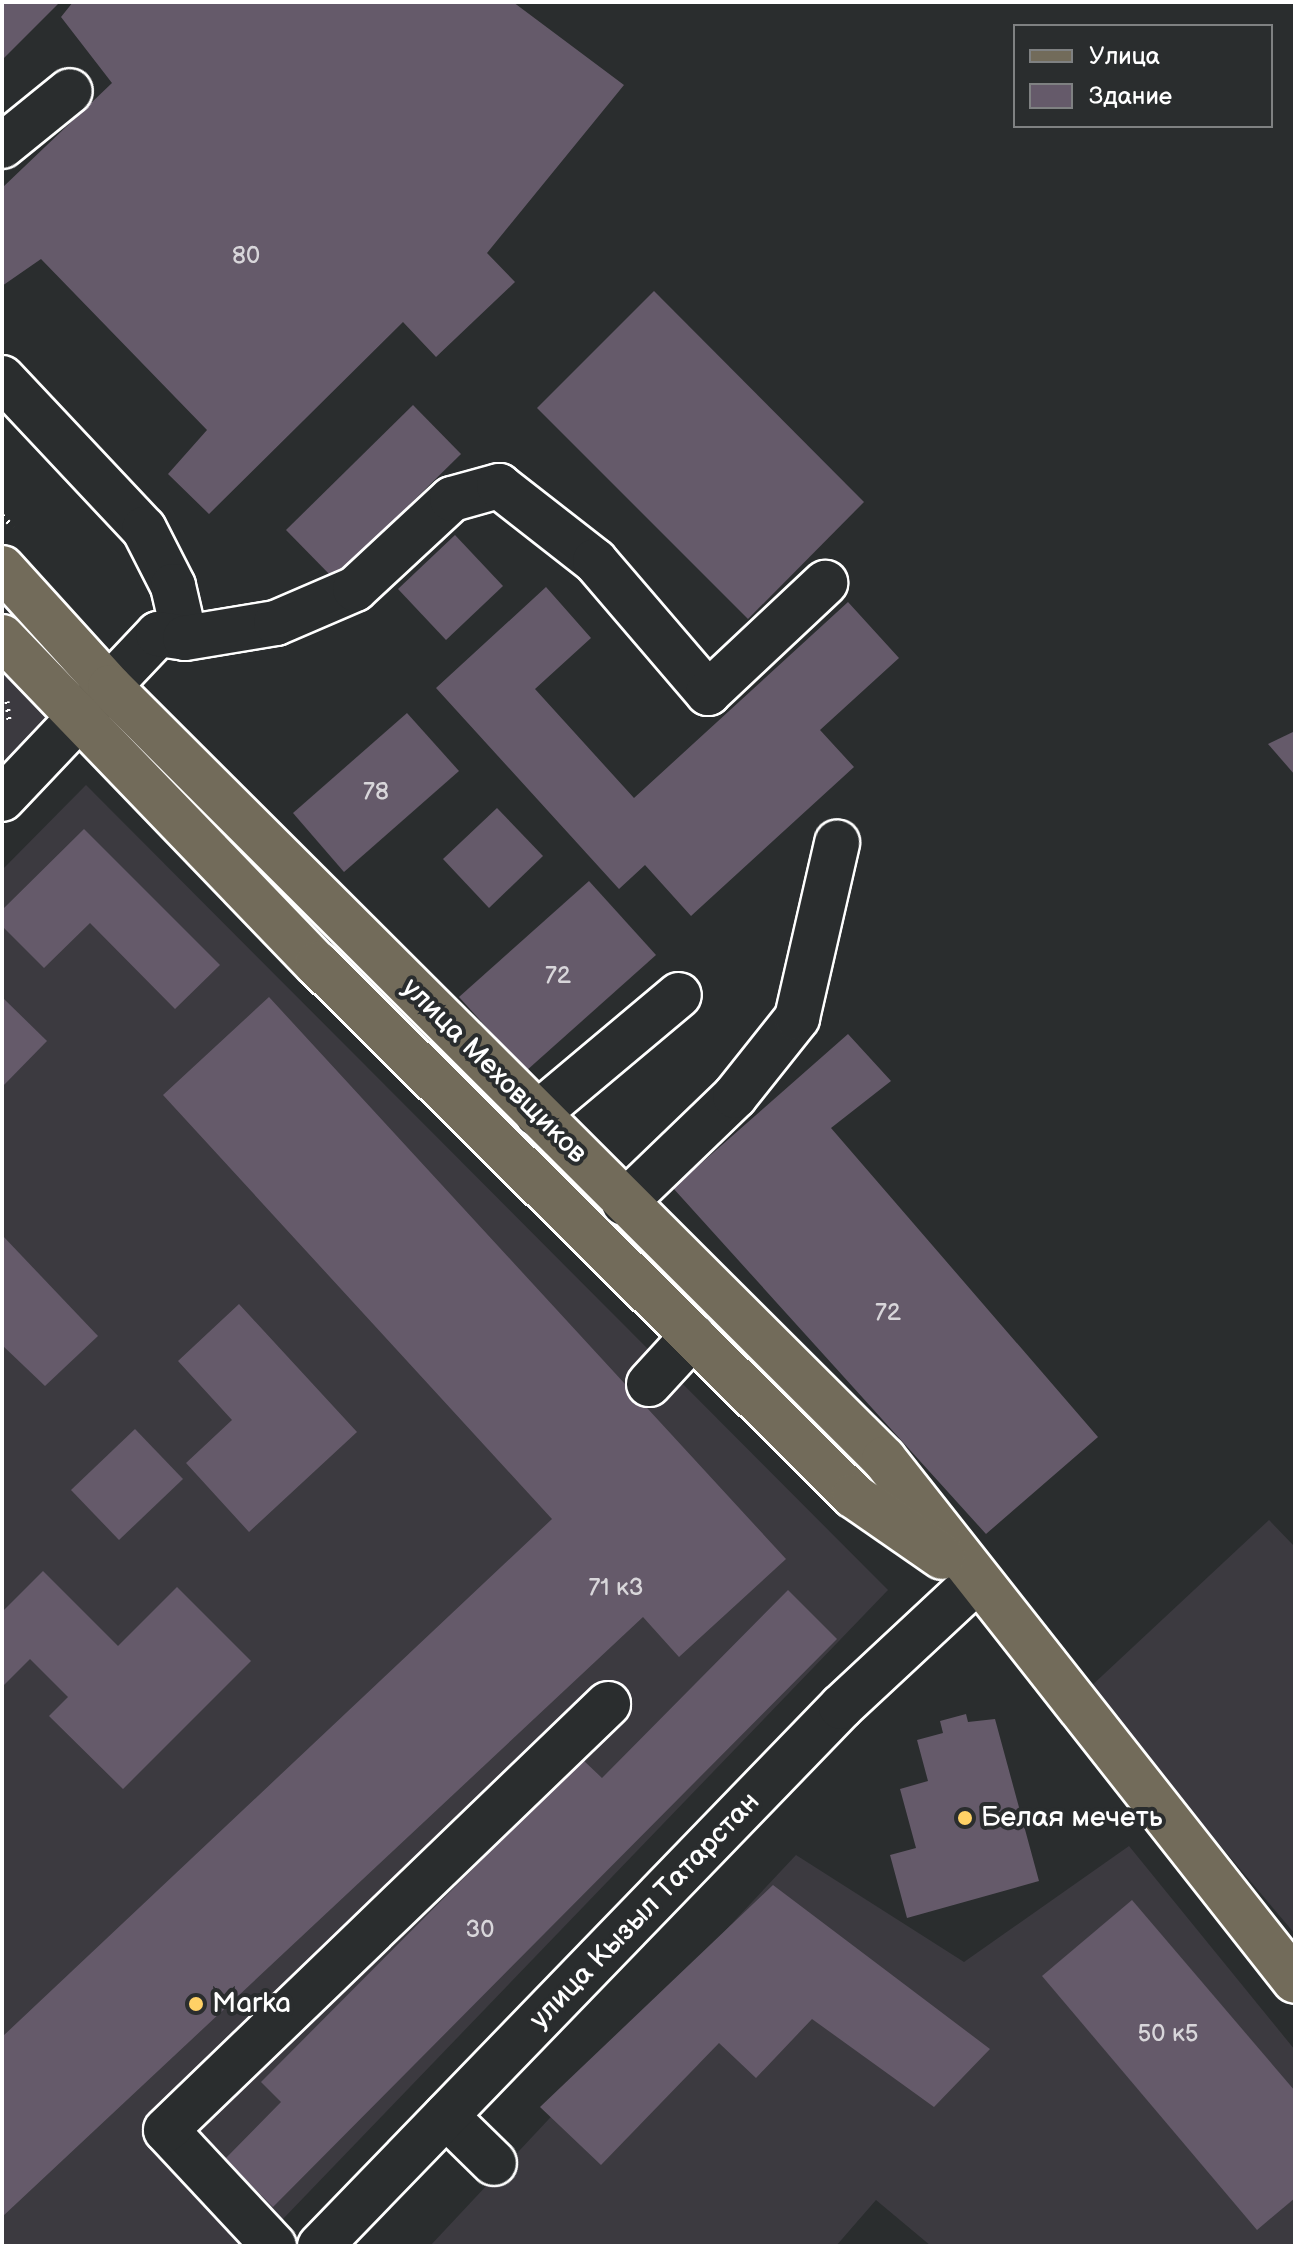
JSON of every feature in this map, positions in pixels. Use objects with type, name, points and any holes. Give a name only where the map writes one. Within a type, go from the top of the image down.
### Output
[{"type":"main road","name":"улица Меховщиков","points":[[2,568],[110,687],[884,1459],[976,1581],[1295,1981]]},
{"type":"main road","name":"улица Меховщиков","points":[[2,637],[358,1006],[854,1496],[976,1581]]},
{"type":"street","points":[[2,146],[70,91]]},
{"type":"street","points":[[2,378],[144,529],[173,586],[185,638]]},
{"type":"street","points":[[2,799],[158,634],[185,638],[276,623],[355,589],[452,499],[499,486],[595,561],[708,693],[825,583]]},
{"type":"street","points":[[624,1203],[735,1096],[797,1018],[837,843]]},
{"type":"street","points":[[537,1114],[679,995]]},
{"type":"street","points":[[649,1384],[693,1336]]},
{"type":"street","name":"улица Кызыл Татарстан","points":[[320,2246],[841,1707],[976,1581]]},
{"type":"street","points":[[274,2246],[166,2130],[608,1704]]},
{"type":"street","points":[[446,2116],[494,2163]]},
{"type":"path","points":[[2,693],[9,721]]},
{"type":"shaded area","points":[[2,673],[50,721],[2,772]]},
{"type":"shaded area","points":[[86,785],[888,1590],[257,2246],[2,2246],[2,870]]},
{"type":"shaded area","points":[[1269,1520],[1295,1547],[1295,1934],[1088,1689]]},
{"type":"shaded area","points":[[1129,1846],[1295,2050],[1295,2246],[931,2246],[876,2200],[836,2246],[430,2246],[796,1855],[964,1962]]},
{"type":"building","points":[[2,2],[60,2],[2,60]]},
{"type":"building","points":[[73,2],[513,2],[624,85],[487,253],[515,282],[436,357],[403,322],[209,514],[168,474],[207,430],[41,259],[2,286],[2,188],[112,83],[61,17]]},
{"type":"building","points":[[654,291],[864,502],[748,619],[537,408]]},
{"type":"building","points":[[413,405],[461,454],[334,579],[286,530]]},
{"type":"building","points":[[455,535],[503,586],[446,640],[398,589]]},
{"type":"building","points":[[546,587],[591,638],[535,689],[634,798],[848,602],[899,658],[820,730],[854,767],[691,916],[645,865],[619,889],[436,688]]},
{"type":"building","points":[[407,713],[459,771],[344,872],[293,813]]},
{"type":"building","points":[[1295,731],[1295,775],[1268,744]]},
{"type":"building","points":[[497,808],[543,856],[489,908],[443,859]]},
{"type":"building","points":[[84,829],[220,965],[175,1009],[90,923],[44,968],[2,926],[2,910]]},
{"type":"building","points":[[589,881],[656,955],[526,1071],[459,997]]},
{"type":"building","points":[[2,997],[47,1041],[2,1087]]},
{"type":"building","points":[[269,997],[786,1559],[679,1657],[643,1617],[2,2217],[2,2037],[552,1519],[163,1095]]},
{"type":"building","points":[[848,1034],[891,1081],[831,1128],[1098,1437],[986,1534],[673,1188]]},
{"type":"building","points":[[2,1235],[98,1336],[45,1386],[2,1345]]},
{"type":"building","points":[[239,1304],[357,1432],[249,1532],[186,1463],[232,1420],[178,1361]]},
{"type":"building","points":[[135,1429],[183,1479],[119,1540],[71,1490]]},
{"type":"building","points":[[43,1571],[118,1646],[177,1587],[251,1661],[123,1789],[49,1716],[68,1697],[30,1659],[2,1687],[2,1612]]},
{"type":"building","points":[[788,1590],[837,1639],[273,2207],[225,2159],[281,2102],[261,2082],[582,1759],[602,1778]]},
{"type":"building","name":"Белая мечеть","points":[[966,1714],[968,1722],[995,1719],[1039,1881],[907,1918],[890,1855],[916,1848],[900,1789],[928,1781],[917,1740],[943,1733],[940,1721]]},
{"type":"building","points":[[773,1885],[990,2049],[934,2107],[812,2019],[756,2078],[719,2043],[601,2165],[540,2107]]},
{"type":"building","points":[[1132,1900],[1295,2091],[1295,2198],[1257,2230],[1042,1976]]},
{"type":"place","name":"Белая мечеть","points":[[965,1818]]},
{"type":"place","name":"Marka","points":[[196,2004]]}]
